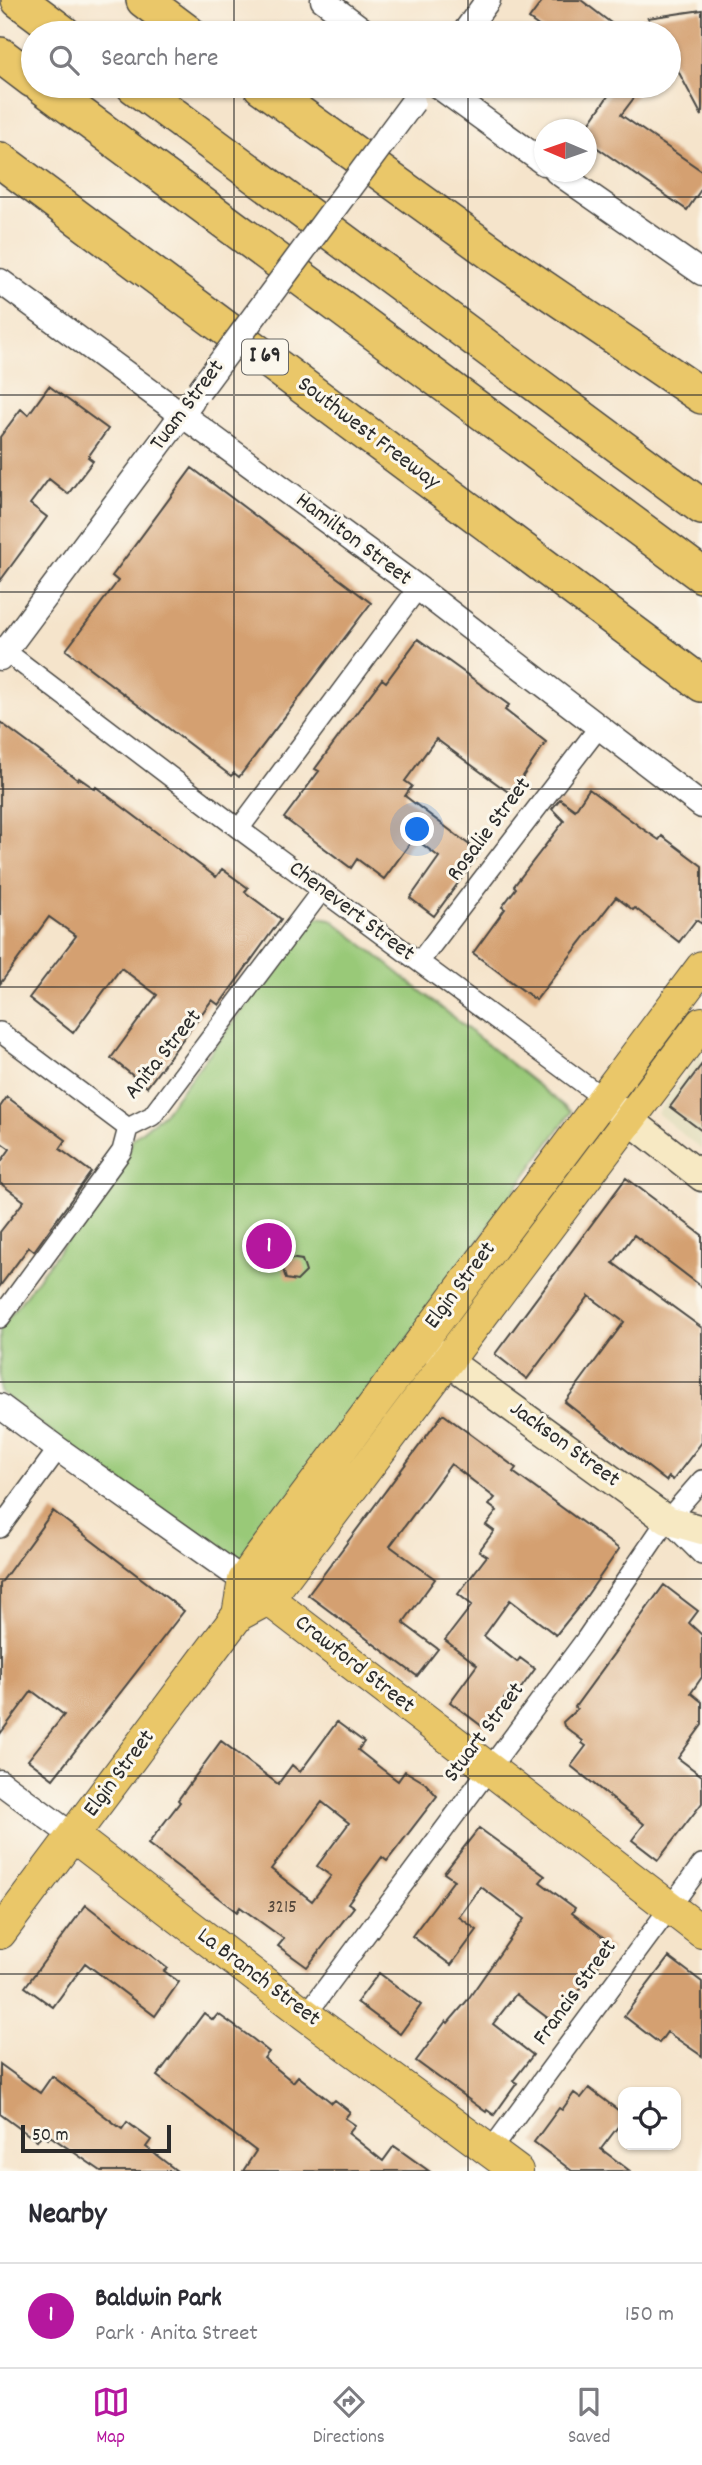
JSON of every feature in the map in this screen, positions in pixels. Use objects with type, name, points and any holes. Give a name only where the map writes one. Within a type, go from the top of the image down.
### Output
[{"type":"highway","points":[[19,0],[47,21]]},
{"type":"highway","points":[[144,0],[172,21]]},
{"type":"highway","points":[[0,55],[21,70]]},
{"type":"highway","points":[[58,98],[702,575]]},
{"type":"highway","points":[[150,98],[702,507]]},
{"type":"highway","points":[[278,98],[499,258],[702,396]]},
{"type":"highway","name":"Southwest Freeway","points":[[0,160],[702,684]]},
{"type":"main road","name":"Elgin Street","points":[[0,1933],[256,1590],[420,1341],[702,967]]},
{"type":"main road","name":"Elgin Street","points":[[256,1590],[448,1361],[702,1023]]},
{"type":"main road","name":"Chenevert Street","points":[[603,1098],[702,1177]]},
{"type":"main road","name":"Jackson Street","points":[[420,1341],[667,1520]]},
{"type":"main road","points":[[667,1520],[702,1530]]},
{"type":"main road","name":"Crawford Street","points":[[256,1590],[702,1932]]},
{"type":"main road","name":"La Branch Street","points":[[73,1836],[306,2015],[517,2171]]},
{"type":"street","points":[[323,0],[351,21]]},
{"type":"street","points":[[473,21],[488,0]]},
{"type":"street","name":"Tuam Street","points":[[2,653],[416,98]]},
{"type":"street","points":[[455,98],[534,156]]},
{"type":"street","points":[[571,182],[702,273]]},
{"type":"street","name":"Hamilton Street","points":[[0,281],[418,588],[702,806]]},
{"type":"street","points":[[239,829],[418,588]]},
{"type":"street","name":"Chenevert Street","points":[[2,653],[603,1098]]},
{"type":"street","name":"Rosalie Street","points":[[419,962],[599,727]]},
{"type":"street","name":"Anita Street","points":[[0,1318],[122,1151],[128,1128],[152,1116],[322,890]]},
{"type":"street","points":[[0,1031],[128,1128]]},
{"type":"street","name":"Crawford Street","points":[[0,1406],[256,1590]]},
{"type":"street","points":[[0,1528],[58,1449]]},
{"type":"street","name":"Stuart Street","points":[[306,2015],[586,1639],[667,1520],[702,1480]]},
{"type":"street","name":"Jackson Street","points":[[667,1520],[702,1555]]},
{"type":"street","name":"La Branch Street","points":[[0,1782],[73,1836]]},
{"type":"street","name":"Francis Street","points":[[490,2151],[702,1864]]},
{"type":"shaded area","points":[[702,1052],[702,1150],[657,1113]]},
{"type":"green space","points":[[319,917],[331,919],[571,1112],[244,1569],[62,1441],[0,1392],[0,1329],[125,1163],[133,1138],[164,1113],[309,923]]},
{"type":"building","points":[[543,0],[581,0],[608,21],[532,21],[529,19]]},
{"type":"building","points":[[702,10],[702,116],[681,77],[681,21],[650,21],[648,18]]},
{"type":"building","points":[[607,98],[634,98],[621,115],[702,171],[702,188],[687,210],[597,148],[597,119],[592,119]]},
{"type":"building","points":[[49,386],[108,429],[88,457],[93,461],[68,494],[49,479],[30,504],[47,517],[0,581],[0,437],[21,409],[28,415]]},
{"type":"building","points":[[192,468],[371,603],[239,777],[234,773],[231,776],[66,650],[118,581],[112,576]]},
{"type":"building","points":[[418,639],[509,705],[505,710],[546,742],[511,794],[436,739],[405,781],[412,786],[405,796],[480,853],[434,916],[410,898],[439,857],[414,838],[384,879],[357,859],[351,868],[284,818],[319,771],[315,769],[342,732],[382,679],[386,682]]},
{"type":"building","points":[[0,722],[78,780],[79,778],[95,789],[96,787],[216,877],[222,869],[248,888],[245,892],[281,919],[219,1005],[212,1000],[147,1087],[111,1058],[157,995],[121,968],[73,1033],[29,998],[76,936],[49,917],[0,984]]},
{"type":"building","points":[[589,789],[659,840],[662,836],[702,866],[702,924],[696,920],[679,942],[616,897],[536,1000],[473,953],[505,909],[502,907],[516,888],[514,886],[564,821],[552,809],[560,799],[575,810]]},
{"type":"building","points":[[702,1064],[702,1131],[670,1107]]},
{"type":"building","points":[[7,1097],[66,1140],[60,1149],[91,1172],[34,1251],[29,1247],[0,1286],[0,1232],[24,1201],[0,1183],[0,1163],[10,1149],[0,1142],[0,1107]]},
{"type":"building","points":[[626,1178],[702,1235],[702,1287],[634,1235],[613,1263],[702,1328],[702,1442],[673,1480],[669,1477],[666,1481],[565,1402],[624,1322],[589,1296],[527,1379],[495,1354]]},
{"type":"building","points":[[289,1258],[302,1260],[306,1272],[297,1281],[286,1279],[282,1266]]},
{"type":"building","points":[[443,1414],[516,1468],[513,1472],[619,1549],[556,1635],[510,1600],[484,1636],[517,1662],[520,1658],[535,1669],[516,1695],[510,1691],[483,1727],[450,1702],[477,1665],[445,1640],[472,1605],[458,1594],[487,1556],[479,1551],[494,1531],[486,1525],[497,1511],[489,1505],[495,1498],[451,1464],[390,1546],[435,1579],[403,1623],[438,1649],[417,1676],[308,1595]]},
{"type":"building","points":[[53,1511],[184,1611],[53,1779],[28,1760],[64,1715],[32,1691],[0,1734],[0,1584]]},
{"type":"building","points":[[664,1585],[698,1611],[689,1623],[702,1635],[702,1677],[691,1693],[702,1702],[702,1725],[678,1758],[702,1776],[702,1803],[658,1860],[632,1840],[644,1824],[571,1766],[586,1746],[563,1722],[577,1709],[575,1707]]},
{"type":"building","points":[[337,1722],[364,1742],[358,1750],[398,1781],[405,1771],[425,1783],[437,1796],[387,1861],[382,1857],[348,1903],[354,1907],[307,1967],[278,1946],[284,1939],[240,1907],[237,1912],[148,1844],[221,1741],[278,1784],[292,1765],[300,1772]],"holes":[[[322,1802],[349,1823],[317,1866],[331,1876],[312,1901],[271,1869]]]},
{"type":"building","points":[[479,1828],[545,1876],[540,1882],[575,1908],[572,1913],[607,1940],[604,1943],[612,1948],[553,2022],[516,1994],[493,2024],[533,2055],[513,2081],[517,2083],[494,2115],[416,2061],[446,2021],[448,2023],[466,2002],[524,1919],[481,1887],[459,1917],[477,1930],[451,1965],[412,1936],[454,1880],[444,1873]]},
{"type":"building","points":[[86,1905],[167,1968],[164,1971],[179,1982],[155,2016],[85,1963],[53,2007],[25,1987]]},
{"type":"building","points":[[669,1957],[702,1982],[702,2056],[667,2032],[659,2043],[624,2016]]},
{"type":"building","points":[[379,1973],[421,2005],[400,2034],[357,2002]]},
{"type":"building","points":[[204,2013],[213,2020],[218,2014],[253,2039],[269,2052],[264,2058],[293,2082],[298,2076],[332,2103],[335,2100],[350,2112],[345,2118],[355,2125],[348,2133],[383,2161],[394,2146],[429,2171],[243,2171],[256,2151],[157,2076]]},
{"type":"building","points":[[0,2064],[40,2093],[52,2076],[122,2129],[127,2122],[151,2140],[146,2147],[177,2171],[101,2171],[50,2136],[48,2139],[42,2134],[37,2141],[0,2114]]},
{"type":"building","points":[[589,2088],[618,2110],[618,2127],[601,2149],[630,2171],[572,2171],[534,2142],[559,2108],[562,2110],[574,2093],[581,2098]]},
{"type":"place","name":"Baldwin Park","points":[[269,1246]]}]
